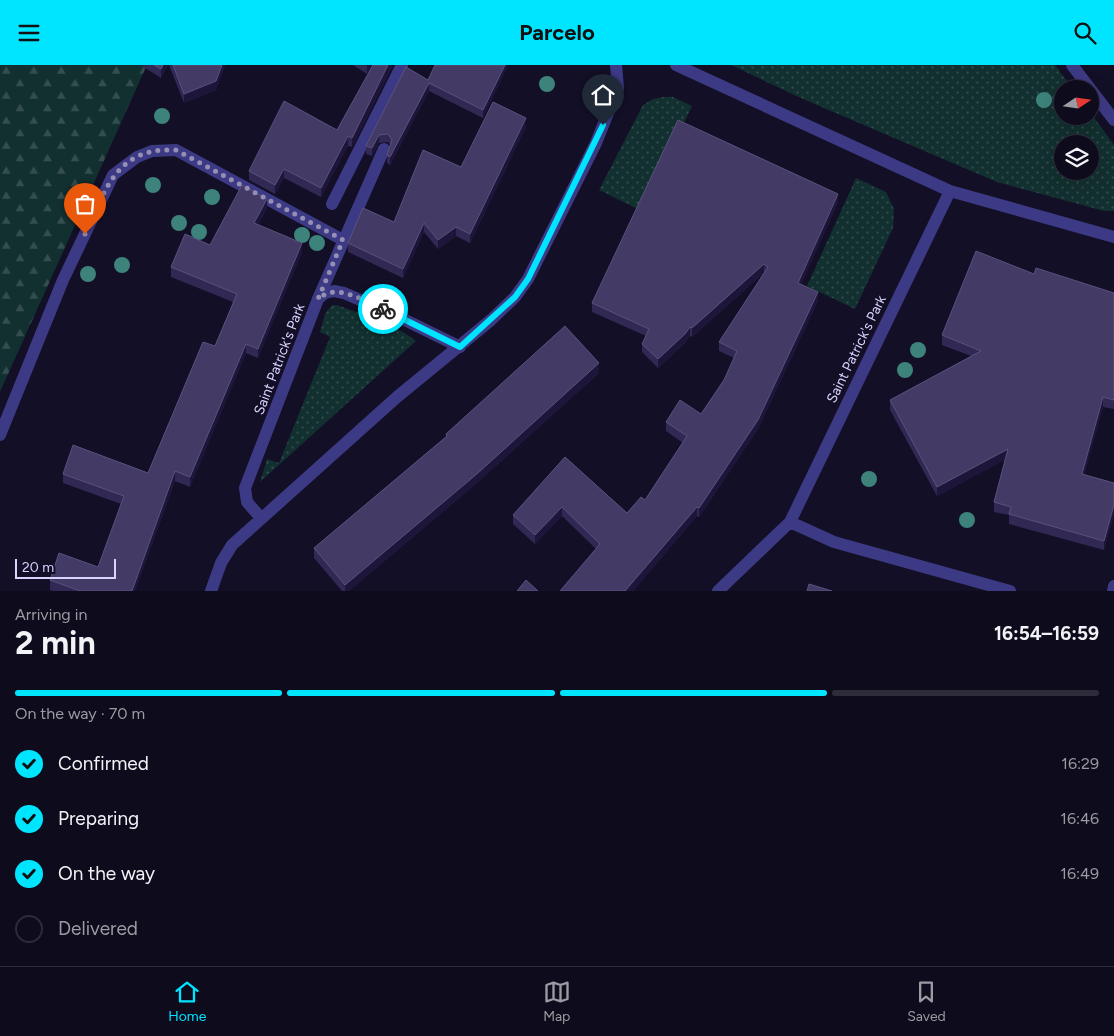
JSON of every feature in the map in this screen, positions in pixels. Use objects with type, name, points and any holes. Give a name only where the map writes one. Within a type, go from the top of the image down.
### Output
[{"type":"street","points":[[332,204],[402,65]]},
{"type":"street","points":[[210,591],[225,556],[261,518],[398,397],[460,347],[515,297],[528,279],[596,143],[618,88],[616,65]]},
{"type":"street","points":[[676,65],[950,191],[1114,237]]},
{"type":"street","points":[[1072,65],[1114,120]]},
{"type":"street","points":[[318,299],[384,149]]},
{"type":"street","points":[[0,435],[63,280],[113,175],[137,157],[152,151],[176,150],[343,240]]},
{"type":"street","name":"Saint Patrick's Park","points":[[718,591],[790,522],[950,191]]},
{"type":"street","name":"Saint Patrick's Park","points":[[261,518],[247,503],[245,488],[318,299],[325,293],[334,291],[344,293],[397,316],[460,347]]},
{"type":"street","points":[[790,522],[834,542],[1010,591]]},
{"type":"street","points":[[1113,591],[1114,586]]},
{"type":"green space","points":[[0,65],[147,65],[0,392]]},
{"type":"green space","points":[[731,65],[1055,65],[1066,80],[1054,80],[1054,125],[1099,124],[1114,145],[1114,211],[1104,211],[997,182],[803,99]]},
{"type":"green space","points":[[673,97],[692,106],[642,211],[599,190],[643,105],[653,99]]},
{"type":"green space","points":[[856,178],[886,192],[894,209],[893,228],[855,309],[807,286]]},
{"type":"green space","points":[[332,305],[337,305],[388,324],[416,341],[260,482],[267,459],[279,463],[330,337],[320,332],[325,314]]},
{"type":"building","points":[[154,65],[163,65],[161,69]]},
{"type":"building","points":[[173,65],[222,65],[216,81],[184,94]]},
{"type":"building","points":[[373,65],[388,65],[352,138],[348,136],[321,188],[284,169],[275,185],[249,171],[284,101],[337,130]]},
{"type":"building","points":[[435,65],[505,65],[483,110],[429,83],[390,157],[387,155],[392,140],[388,134],[379,135],[372,148],[366,146],[406,67],[428,80]]},
{"type":"building","points":[[493,102],[526,118],[470,234],[456,227],[438,240],[424,223],[403,269],[348,243],[363,208],[394,222],[423,150],[461,167]]},
{"type":"building","points":[[678,120],[838,194],[798,283],[818,292],[758,420],[699,508],[697,507],[625,591],[560,591],[600,544],[562,507],[535,535],[513,515],[565,457],[627,513],[641,497],[645,500],[687,436],[666,422],[680,400],[701,414],[724,380],[737,351],[719,342],[768,267],[764,264],[692,328],[690,327],[658,359],[642,344],[649,329],[592,303]]},
{"type":"building","points":[[242,185],[267,199],[254,223],[302,243],[258,349],[246,344],[190,477],[175,471],[132,591],[80,591],[50,580],[59,553],[98,567],[124,496],[63,474],[73,445],[148,473],[203,342],[215,346],[237,294],[171,267],[185,234],[210,245]]},
{"type":"building","points":[[976,251],[1034,274],[1036,268],[1114,293],[1114,400],[1103,397],[1082,474],[1114,483],[1114,505],[1104,541],[1009,514],[1011,507],[994,502],[1008,449],[937,487],[890,400],[981,351],[942,335]]},
{"type":"building","points":[[565,326],[599,363],[478,473],[345,585],[314,548],[447,436],[446,434]]},
{"type":"building","points":[[526,580],[538,591],[517,591]]},
{"type":"building","points":[[809,584],[832,591],[807,591]]},
{"type":"way so far","points":[[85,234],[113,175],[137,157],[152,151],[176,150],[343,240],[318,299],[325,293],[334,291],[344,293],[383,309]]},
{"type":"route","points":[[383,309],[460,347],[491,321],[515,297],[528,279],[596,143],[603,125]]}]
